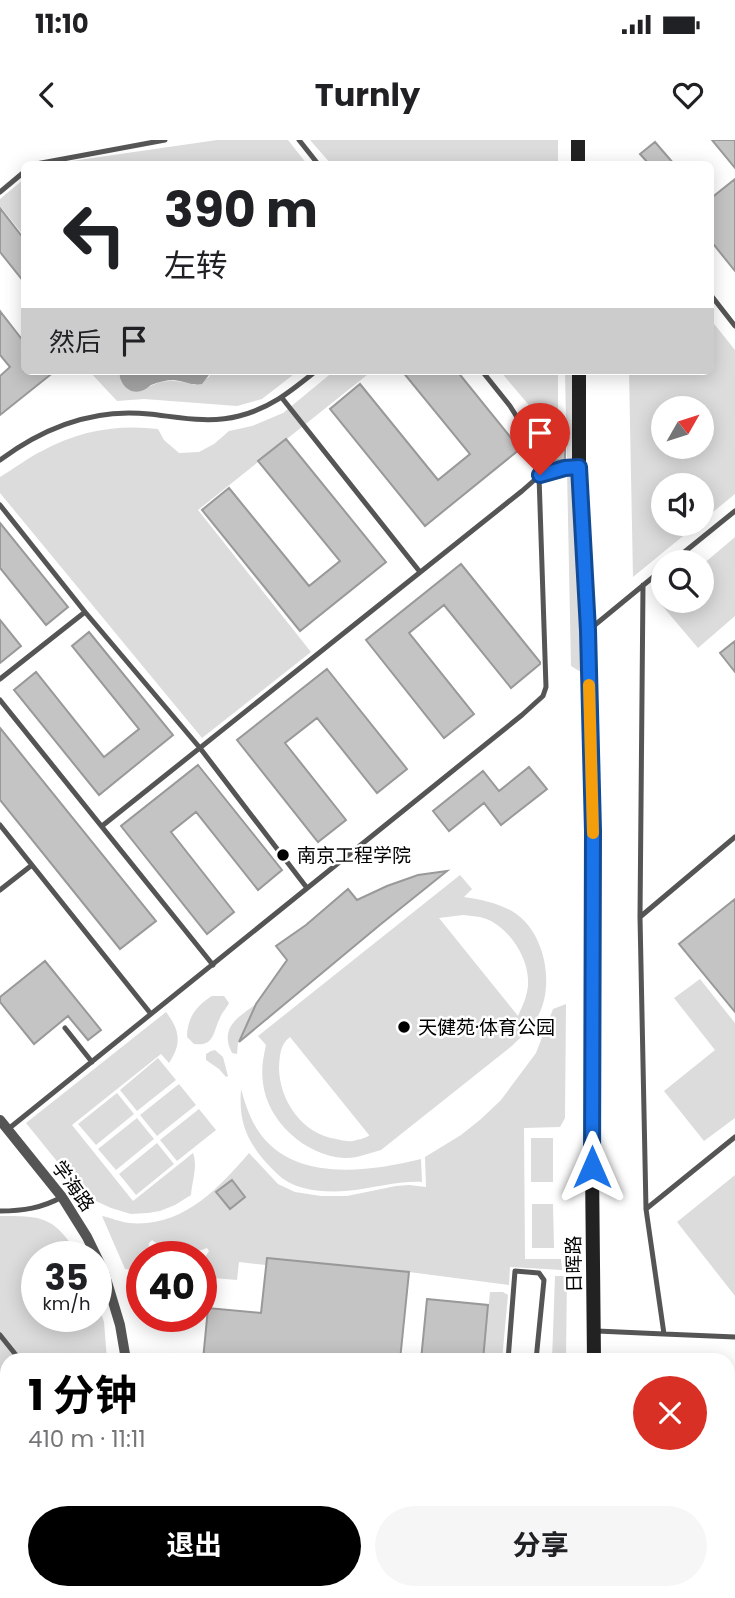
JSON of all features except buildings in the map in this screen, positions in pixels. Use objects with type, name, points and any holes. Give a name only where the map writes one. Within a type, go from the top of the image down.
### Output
[{"type":"street","points":[[578,140],[578,161]]},
{"type":"street","name":"日晖路","points":[[579,375],[579,467],[588,630],[593,831],[594,1353]]},
{"type":"street","name":"学海路","points":[[4,1125],[62,1197],[87,1237],[104,1272],[120,1325],[125,1353]]},
{"type":"lane","points":[[52,161],[164,140]]},
{"type":"lane","points":[[299,140],[316,161]]},
{"type":"lane","points":[[0,192],[21,174]]},
{"type":"lane","points":[[714,300],[735,326]]},
{"type":"lane","points":[[0,460],[45,432],[77,419],[117,412],[211,420],[239,416],[282,398],[311,375]]},
{"type":"lane","points":[[4,1125],[92,1062],[543,696],[546,687],[540,475],[527,433],[510,405],[485,375]]},
{"type":"lane","points":[[282,398],[420,572]]},
{"type":"lane","points":[[102,826],[540,475],[579,467]]},
{"type":"lane","points":[[0,505],[85,612],[200,748],[307,888]]},
{"type":"lane","points":[[687,550],[735,511]]},
{"type":"lane","points":[[588,630],[651,579]]},
{"type":"lane","points":[[643,585],[640,917],[646,1209],[664,1334]]},
{"type":"lane","points":[[0,679],[85,612]]},
{"type":"lane","points":[[0,700],[213,965]]},
{"type":"lane","points":[[0,825],[150,1014]]},
{"type":"lane","points":[[640,917],[735,837]]},
{"type":"lane","points":[[0,890],[32,865]]},
{"type":"lane","points":[[65,1028],[92,1062]]},
{"type":"lane","points":[[646,1209],[735,1137]]},
{"type":"lane","points":[[0,1211],[36,1208],[62,1197]]},
{"type":"lane","points":[[509,1353],[514,1271],[540,1273],[544,1280],[537,1353]]},
{"type":"lane","points":[[594,1331],[735,1337]]},
{"type":"lane","points":[[0,1335],[14,1353]]},
{"type":"shaded area","points":[[217,140],[288,140],[305,161],[72,161]]},
{"type":"shaded area","points":[[310,140],[558,140],[558,161],[328,161]]},
{"type":"shaded area","points":[[21,182],[21,232],[0,206],[0,199]]},
{"type":"shaded area","points":[[714,324],[735,350],[735,494],[714,511],[714,473],[651,473],[651,536],[683,536],[666,550],[651,550],[651,562],[633,577],[629,375],[714,375]]},
{"type":"shaded area","points":[[93,375],[119,375],[141,391],[167,381],[195,385],[210,375],[293,375],[262,399],[237,406],[144,399],[117,401]]},
{"type":"shaded area","points":[[120,375],[209,375],[202,384],[168,380],[136,392],[125,387]]},
{"type":"shaded area","points":[[329,375],[367,375],[198,510],[311,652],[202,738],[0,493],[0,477],[55,444],[84,434],[113,428],[158,429],[164,440],[179,453],[199,452],[229,431],[252,426],[283,413]]},
{"type":"shaded area","points":[[503,375],[558,375],[558,410],[533,410]]},
{"type":"shaded area","points":[[565,375],[579,375],[589,677],[571,666]]},
{"type":"shaded area","points":[[735,537],[735,616],[698,648],[668,613],[714,613],[714,555]]},
{"type":"shaded area","name":"天健苑·体育公园","points":[[460,875],[472,889],[464,897],[484,901],[515,913],[534,933],[540,946],[546,990],[533,1024],[513,1045],[381,1150],[353,1158],[330,1156],[316,1151],[291,1134],[280,1123],[266,1097],[262,1073],[266,1045],[258,1036]],"holes":[[[463,915],[489,920],[506,933],[519,950],[527,969],[528,984],[518,1016],[439,918]],[[290,1037],[369,1135],[369,1136],[349,1141],[324,1136],[303,1123],[295,1114],[283,1091],[279,1067],[282,1047]]]},
{"type":"shaded area","points":[[700,979],[735,1023],[735,1118],[704,1141],[664,1091],[715,1050],[674,998]]},
{"type":"shaded area","points":[[212,996],[224,996],[229,1003],[210,1041],[194,1044],[187,1037],[191,1018],[197,1008]]},
{"type":"shaded area","points":[[256,1004],[238,1043],[237,1054],[232,1053],[229,1030],[237,1019]]},
{"type":"shaded area","points":[[566,1004],[565,1118],[560,1127],[524,1128],[525,1259],[561,1259],[562,1270],[510,1267],[509,1285],[267,1258],[266,1265],[239,1262],[237,1280],[217,1278],[217,1241],[152,1240],[126,1241],[125,1269],[102,1216],[129,1223],[148,1223],[182,1213],[225,1180],[249,1153],[278,1184],[295,1192],[347,1196],[396,1186],[426,1187],[425,1157],[461,1135],[501,1100],[536,1053],[553,1009]]},
{"type":"shaded area","points":[[166,1012],[178,1037],[176,1050],[169,1063],[161,1054],[72,1125],[133,1201],[193,1153],[195,1168],[191,1195],[160,1211],[131,1214],[85,1196],[26,1123]]},
{"type":"shaded area","points":[[215,1050],[223,1057],[228,1076],[226,1077],[206,1060],[206,1054]]},
{"type":"shaded area","points":[[158,1058],[176,1080],[137,1111],[120,1090]]},
{"type":"shaded area","points":[[179,1084],[196,1105],[157,1136],[140,1115]]},
{"type":"shaded area","points":[[241,1089],[257,1129],[272,1146],[290,1158],[310,1166],[332,1169],[378,1167],[421,1159],[422,1182],[332,1191],[310,1190],[290,1183],[270,1167],[251,1142],[242,1118]]},
{"type":"shaded area","points":[[117,1093],[134,1114],[96,1145],[78,1124]]},
{"type":"shaded area","points":[[199,1109],[216,1130],[177,1161],[160,1140]]},
{"type":"shaded area","points":[[137,1118],[154,1139],[116,1170],[98,1149]]},
{"type":"shaded area","points":[[531,1138],[553,1138],[553,1182],[531,1182]]},
{"type":"shaded area","points":[[157,1143],[174,1164],[136,1195],[119,1174]]},
{"type":"shaded area","points":[[735,1175],[735,1296],[677,1222]]},
{"type":"shaded area","points":[[532,1204],[553,1204],[554,1248],[532,1248]]},
{"type":"shaded area","points":[[0,1216],[47,1221],[68,1241],[21,1241],[21,1332],[105,1332],[106,1353],[0,1353]]},
{"type":"shaded area","points":[[555,1276],[567,1276],[566,1353],[552,1353]]},
{"type":"shaded area","points":[[490,1292],[503,1292],[508,1295],[503,1353],[484,1353]]},
{"type":"slow traffic","points":[[589,685],[593,833]]},
{"type":"place","name":"南京工程学院","points":[[283,855]]},
{"type":"place","name":"天健苑·体育公园","points":[[404,1027]]},
{"type":"route","points":[[540,475],[579,467],[588,630],[593,831],[592,1167]]}]
